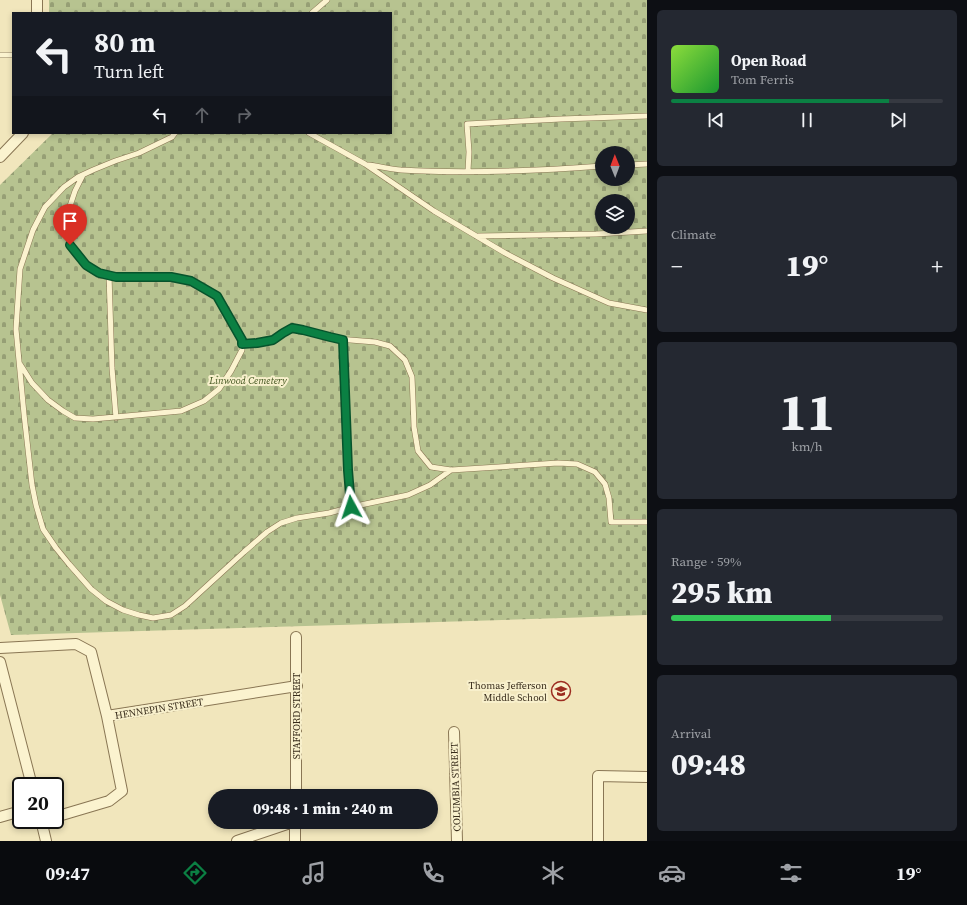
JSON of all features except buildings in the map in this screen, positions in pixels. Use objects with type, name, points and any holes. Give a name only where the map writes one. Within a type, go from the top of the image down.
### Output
[{"type":"street","points":[[37,0],[37,12]]},
{"type":"street","points":[[0,157],[22,134]]},
{"type":"street","name":"STAFFORD STREET","points":[[296,637],[296,789]]},
{"type":"street","name":"HENNEPIN STREET","points":[[0,648],[76,644],[90,652],[107,716],[297,686]]},
{"type":"street","points":[[0,662],[30,777]]},
{"type":"street","points":[[64,814],[109,801],[122,791],[107,716]]},
{"type":"street","name":"COLUMBIA STREET","points":[[454,732],[457,841]]},
{"type":"street","points":[[598,841],[598,776],[647,778]]},
{"type":"street","points":[[0,817],[12,814]]},
{"type":"street","points":[[44,829],[46,841]]},
{"type":"street","points":[[237,841],[273,829]]},
{"type":"street","points":[[294,829],[295,841]]},
{"type":"lane","points":[[313,12],[327,0]]},
{"type":"lane","points":[[0,55],[12,55]]},
{"type":"lane","points":[[468,171],[469,152],[467,124],[647,116]]},
{"type":"lane","points":[[174,134],[172,138],[139,153],[115,161],[83,175],[64,187],[45,207],[32,230],[20,269],[16,329],[18,361],[32,485],[43,529],[56,548],[91,589],[106,601],[123,610],[139,615],[154,618],[171,615],[185,606],[267,532],[281,523],[297,518],[329,513],[408,495],[430,485],[451,470]]},
{"type":"lane","points":[[311,134],[365,164],[434,211],[505,253],[553,278],[609,303],[647,310]]},
{"type":"lane","points":[[365,164],[400,170],[468,171],[540,170],[595,166]]},
{"type":"lane","points":[[635,165],[647,164]]},
{"type":"lane","points":[[18,361],[32,384],[48,400],[75,418],[116,418],[181,411],[204,401],[219,389],[242,350],[242,340],[217,296],[191,281],[171,277],[116,277],[99,273],[86,265],[70,245],[66,228],[69,209],[75,191],[83,175]]},
{"type":"lane","points":[[477,236],[596,234],[647,231]]},
{"type":"lane","points":[[109,275],[112,361],[116,418]]},
{"type":"lane","points":[[242,344],[273,340],[292,328],[332,338],[375,342],[390,346],[405,360],[412,377],[414,427],[418,451],[431,467],[451,470],[558,463],[577,464],[595,472],[605,484],[609,498],[611,522],[647,522]]},
{"type":"lane","points":[[343,340],[348,470],[351,507]]},
{"type":"green space","name":"Linwood Cemetery","points":[[49,0],[647,0],[647,615],[11,635],[0,595],[0,185],[52,134],[392,134],[392,12],[49,12]]},
{"type":"place","name":"Thomas Jefferson Middle School","points":[[561,691]]},
{"type":"route","points":[[70,245],[86,265],[99,273],[116,277],[171,277],[191,281],[217,296],[242,340],[242,344],[273,340],[292,328],[343,340],[348,470],[351,507]]}]
